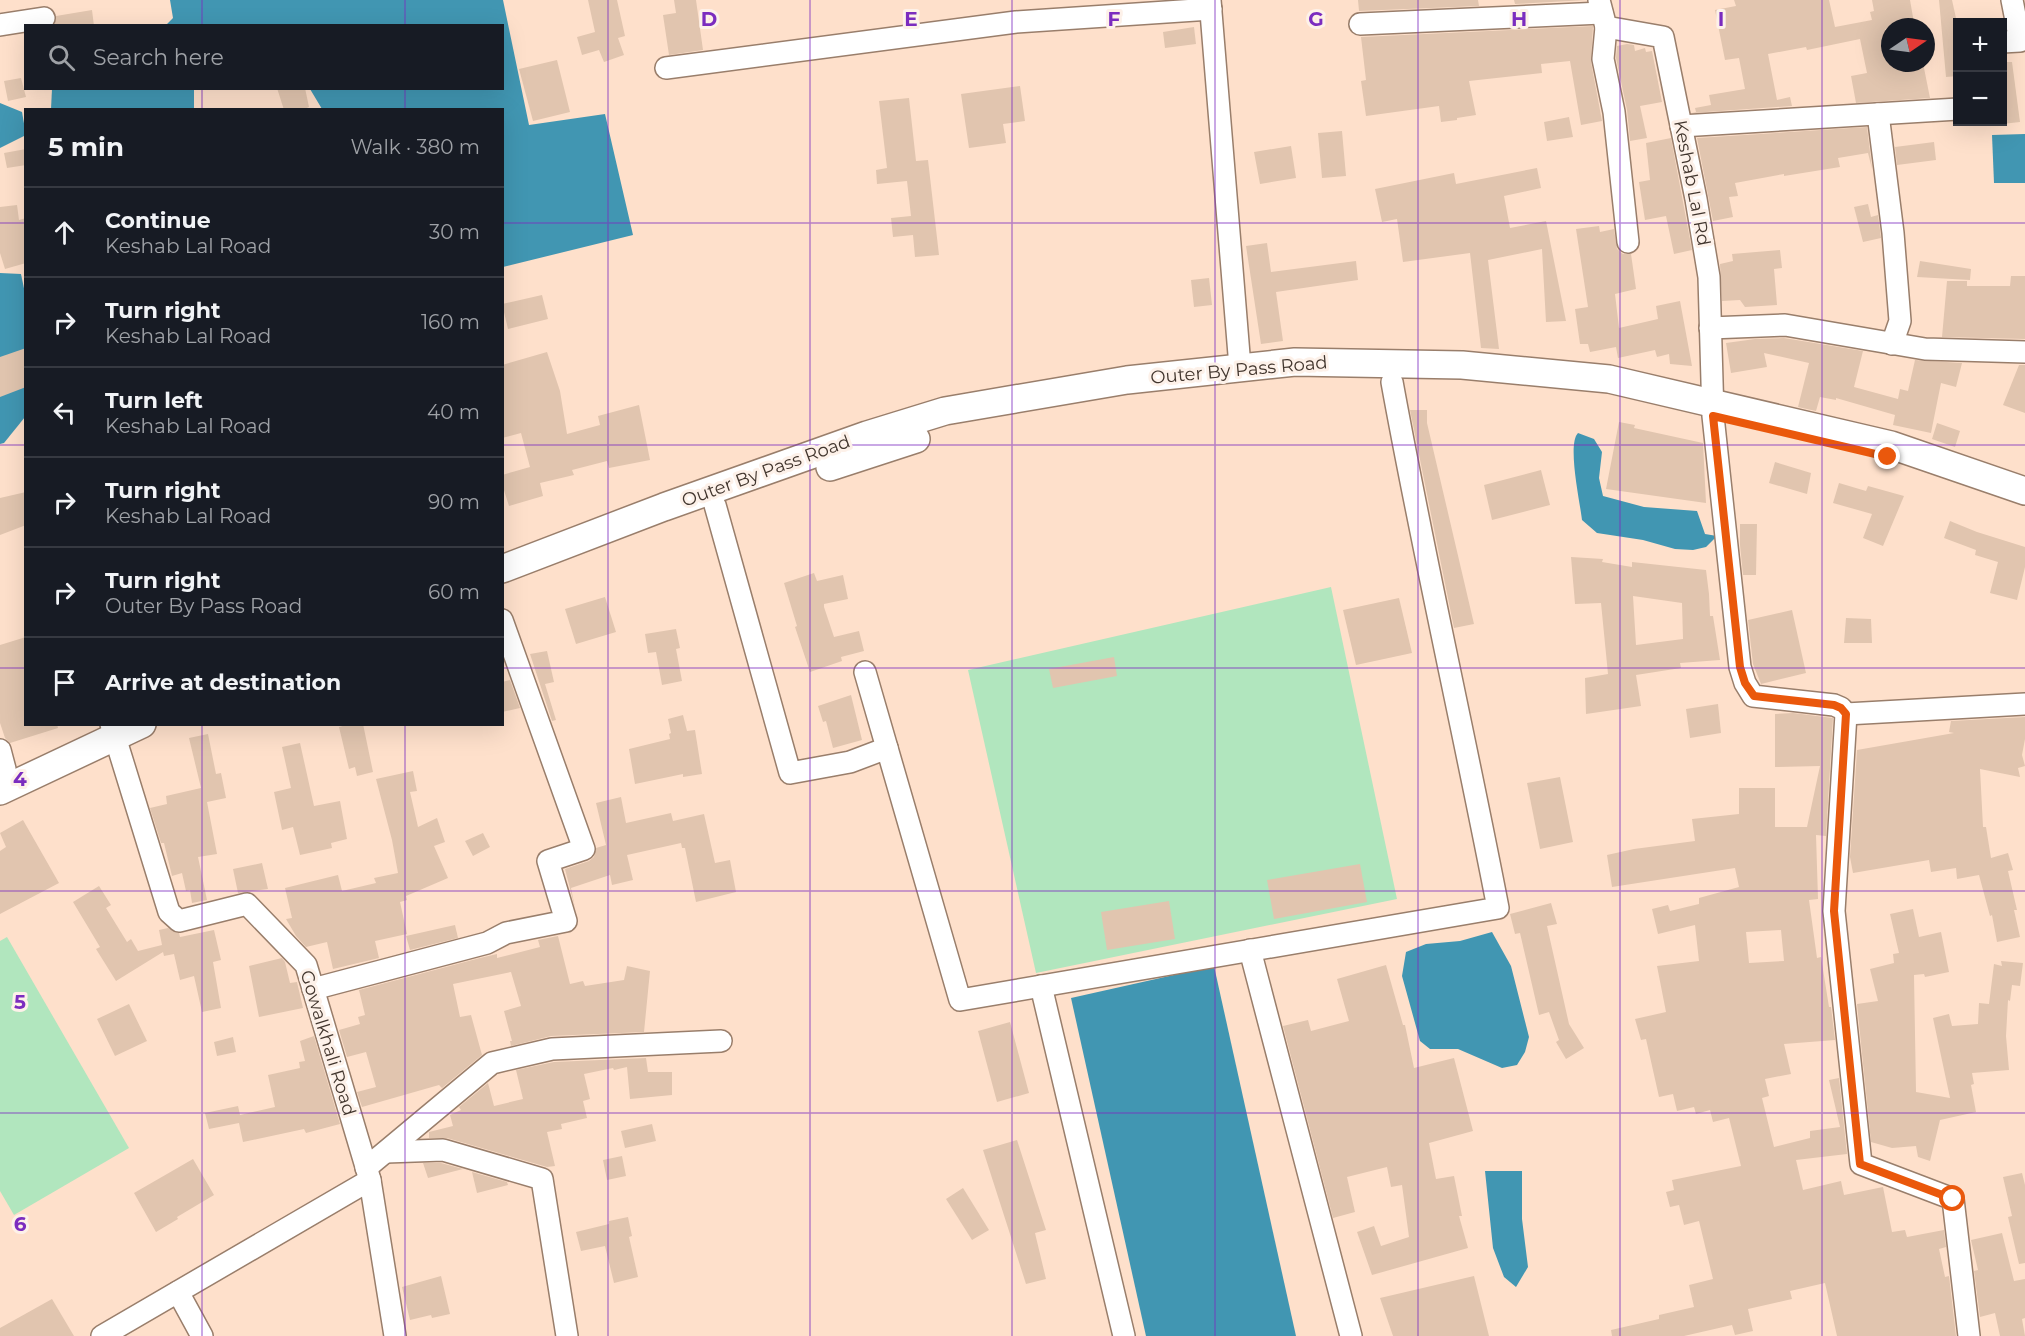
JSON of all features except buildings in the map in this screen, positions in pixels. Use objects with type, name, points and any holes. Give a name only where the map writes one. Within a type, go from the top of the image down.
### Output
[{"type":"main road","name":"Outer By Pass Road","points":[[504,568],[639,516],[814,454],[945,411],[1127,380],[1295,362],[1461,364],[1609,379],[1888,457],[2025,503]]},
{"type":"main road","name":"Outer By Pass Road","points":[[504,585],[674,518],[951,427],[1132,396],[1241,384],[1350,380],[1468,382],[1608,394],[1713,409],[1891,445],[2025,491]]},
{"type":"main road","points":[[1,770],[109,729],[129,726]]},
{"type":"street","points":[[2007,42],[2020,41],[2012,0]]},
{"type":"street","points":[[666,68],[1016,22],[1210,4],[1240,367]]},
{"type":"street","points":[[1359,24],[1602,13],[1604,59],[1614,112],[1628,242]]},
{"type":"street","name":"Keshab Lal Rd","points":[[1602,13],[1663,37],[1696,199],[1709,277],[1713,409],[1740,667],[1745,683],[1754,696],[1834,705],[1846,714]]},
{"type":"street","points":[[0,25],[44,18]]},
{"type":"street","points":[[1681,126],[1953,109]]},
{"type":"street","points":[[1878,114],[1893,233],[1900,321],[1892,344]]},
{"type":"street","points":[[1710,328],[1785,325],[1925,349],[2025,352]]},
{"type":"street","points":[[865,672],[960,1000],[1498,908],[1392,382]]},
{"type":"street","points":[[715,505],[790,773],[850,762],[887,748]]},
{"type":"street","points":[[313,989],[487,943],[506,933],[566,921],[548,861],[584,849],[504,626]]},
{"type":"street","points":[[1969,1336],[1953,1199],[1860,1164],[1834,911],[1846,714],[2025,704]]},
{"type":"street","name":"Gowalkhali Road","points":[[109,729],[169,912],[179,921],[247,904],[306,966],[368,1174],[395,1336]]},
{"type":"street","points":[[1250,950],[1351,1336]]},
{"type":"street","points":[[1041,986],[1124,1336]]},
{"type":"street","points":[[102,1336],[178,1292],[368,1174],[386,1152],[492,1063],[552,1049],[721,1041]]},
{"type":"street","points":[[386,1152],[443,1150],[542,1179],[567,1336]]},
{"type":"street","points":[[178,1292],[202,1336]]},
{"type":"green space","points":[[1331,587],[1397,899],[1036,973],[968,670]]},
{"type":"green space","points":[[7,937],[129,1148],[14,1215],[0,1191],[0,941]]},
{"type":"water","points":[[170,0],[503,0],[529,125],[605,114],[633,235],[504,267],[504,108],[321,108],[311,90],[504,90],[504,24],[167,24],[173,18]]},
{"type":"water","points":[[52,90],[194,90],[194,108],[51,108]]},
{"type":"water","points":[[0,103],[22,112],[24,136],[0,148]]},
{"type":"water","points":[[2025,134],[2025,183],[1994,183],[1992,135]]},
{"type":"water","points":[[0,273],[21,274],[24,288],[24,418],[4,443],[0,444]]},
{"type":"water","points":[[1578,433],[1594,439],[1602,452],[1599,478],[1603,496],[1644,507],[1697,511],[1705,534],[1717,536],[1706,547],[1693,550],[1675,549],[1643,540],[1597,533],[1582,520],[1574,461],[1575,439]]},
{"type":"water","points":[[1492,932],[1511,966],[1529,1037],[1525,1052],[1517,1065],[1502,1068],[1458,1049],[1430,1049],[1420,1041],[1402,976],[1406,952],[1426,944],[1460,941]]},
{"type":"water","points":[[1214,966],[1296,1336],[1146,1336],[1071,998]]},
{"type":"water","points":[[1485,1171],[1522,1171],[1522,1219],[1528,1267],[1516,1287],[1504,1277],[1493,1248]]},
{"type":"route","points":[[1888,457],[1713,416],[1740,667],[1745,683],[1754,696],[1834,705],[1846,714],[1834,911],[1860,1164],[1953,1199]]}]
